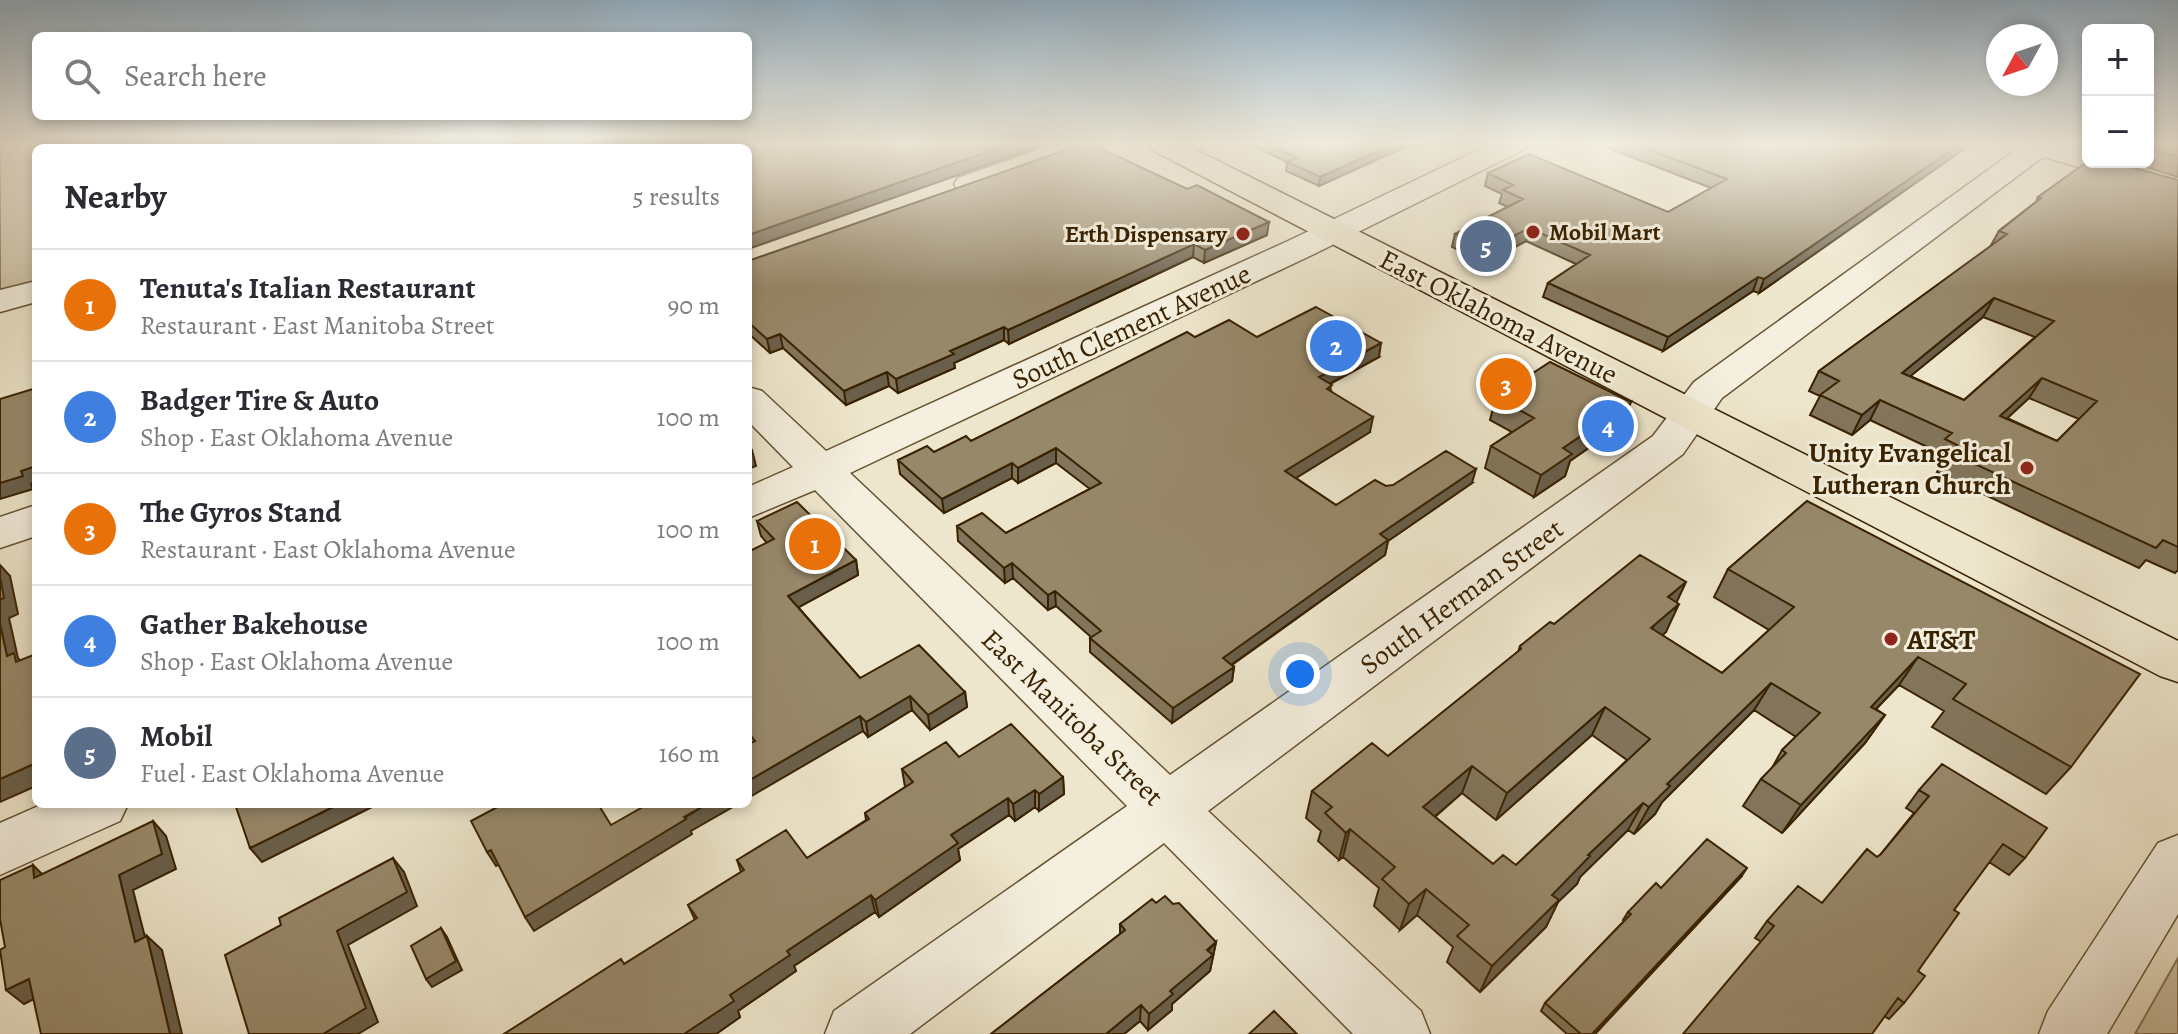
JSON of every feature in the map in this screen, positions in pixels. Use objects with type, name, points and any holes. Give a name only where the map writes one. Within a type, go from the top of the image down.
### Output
[{"type":"main road","name":"East Oklahoma Avenue","points":[[1257,192],[2178,663]]},
{"type":"street","name":"South Clement Avenue","points":[[752,502],[1413,192]]},
{"type":"street","name":"South Herman Street","points":[[857,1034],[1673,441],[1708,390],[1977,192]]},
{"type":"street","points":[[0,301],[32,292]]},
{"type":"street","name":"East Manitoba Street","points":[[752,403],[1398,1034]]},
{"type":"street","points":[[0,533],[32,521]]},
{"type":"street","points":[[0,850],[91,808]]},
{"type":"street","points":[[2071,1034],[2178,861]]},
{"type":"shaded area","points":[[0,192],[32,192],[32,285],[0,294]]},
{"type":"shaded area","points":[[2178,958],[2178,1034],[2135,1034]]},
{"type":"building","points":[[752,192],[871,192],[752,234]]},
{"type":"building","points":[[945,192],[1211,192],[1269,222],[1205,250],[1194,244],[1008,330],[1004,327],[950,351],[954,354],[896,379],[887,372],[844,391],[780,334],[767,339],[752,326],[752,260]]},
{"type":"building","points":[[1508,192],[1621,192],[1668,212],[1703,192],[1890,192],[1764,279],[1758,277],[1668,337],[1548,283],[1590,255],[1529,228],[1488,249],[1455,234],[1523,199]]},
{"type":"building","points":[[2045,192],[2178,192],[2178,547],[2163,540],[2156,548],[1949,452],[1957,445],[1945,439],[1952,433],[1880,400],[1862,415],[1820,395],[1839,381],[1819,371],[2007,234],[1999,231]],"holes":[[[1994,298],[2054,321],[1964,400],[1902,373]],[[2042,378],[2097,401],[2057,441],[2000,416]]]},
{"type":"building","points":[[1316,307],[1381,343],[1319,377],[1332,385],[1327,389],[1373,417],[1285,471],[1336,505],[1375,480],[1386,486],[1393,485],[1446,451],[1476,469],[1380,534],[1388,540],[1223,658],[1234,667],[1173,708],[1090,638],[1101,631],[1055,591],[1048,595],[1012,563],[1004,568],[957,526],[982,513],[1006,533],[1101,483],[1056,448],[1018,468],[1012,463],[942,499],[898,460],[927,446],[934,452],[966,436],[971,441],[1187,332],[1195,337],[1229,320],[1257,337]]},
{"type":"building","points":[[1550,362],[1631,402],[1563,448],[1572,454],[1541,475],[1491,446],[1534,418],[1496,397]]},
{"type":"building","points":[[32,389],[32,467],[21,471],[23,476],[0,483],[0,399]]},
{"type":"building","points":[[1807,501],[2140,674],[2071,767],[1953,699],[1966,684],[1918,657],[1871,707],[1885,715],[1801,805],[1761,779],[1786,753],[1782,750],[1820,713],[1771,683],[1667,784],[1670,786],[1649,807],[1643,803],[1588,855],[1552,895],[1559,900],[1492,966],[1457,936],[1469,925],[1426,889],[1409,904],[1382,879],[1395,867],[1350,829],[1346,833],[1325,813],[1332,807],[1312,791],[1372,743],[1388,756],[1550,622],[1554,624],[1640,555],[1686,582],[1668,597],[1679,604],[1651,628],[1722,673],[1794,607],[1728,569]],"holes":[[[1605,707],[1650,739],[1516,865],[1503,855],[1493,864],[1423,807],[1472,766],[1507,793]]]},
{"type":"building","points":[[797,502],[856,560],[788,596],[860,678],[919,645],[965,692],[928,715],[910,696],[866,722],[860,716],[752,779],[752,742],[755,741],[752,737],[752,550],[774,539],[757,521]]},
{"type":"building","points":[[0,577],[4,598],[0,600]]},
{"type":"building","points":[[0,624],[7,656],[14,653],[16,662],[32,656],[32,765],[0,779]]},
{"type":"building","points":[[1011,724],[1063,777],[1039,794],[1035,790],[1013,804],[1008,798],[951,835],[958,843],[875,900],[871,895],[787,951],[790,955],[730,995],[734,1001],[684,1034],[504,1034],[621,959],[624,964],[697,918],[688,905],[744,870],[737,860],[786,830],[807,858],[869,819],[865,813],[913,782],[902,769],[946,742],[959,757]]},
{"type":"building","points":[[1942,764],[2047,828],[2025,858],[2003,844],[1954,910],[1959,913],[1918,971],[1925,976],[1904,1003],[1898,998],[1872,1034],[1683,1034],[1774,926],[1767,921],[1798,886],[1822,903],[1867,849],[1877,857],[1881,854],[1929,796],[1919,790]]},
{"type":"building","points":[[236,808],[331,808],[250,848]]},
{"type":"building","points":[[495,808],[600,808],[611,825],[641,808],[700,808],[525,917],[491,850],[487,852],[471,821]]},
{"type":"building","points":[[153,821],[162,854],[119,875],[135,942],[147,936],[170,1034],[41,1034],[29,979],[6,990],[0,950],[5,947],[0,919],[0,880],[33,865],[34,878]]},
{"type":"building","points":[[1707,839],[1747,868],[1592,1034],[1581,1034],[1545,1003],[1631,914],[1628,912],[1656,883],[1661,888]]},
{"type":"building","points":[[393,858],[407,892],[337,931],[366,1008],[323,1034],[249,1034],[225,955],[281,925],[279,918]]},
{"type":"building","points":[[1165,896],[1173,904],[1179,903],[1216,942],[1207,950],[1213,955],[1170,991],[1173,994],[1149,1014],[1141,1005],[1106,1034],[991,1034],[1125,930],[1120,924],[1152,899],[1156,903]]},
{"type":"building","points":[[441,928],[456,961],[426,979],[411,946]]},
{"type":"building","points":[[1274,1011],[1297,1034],[1249,1034]]},
{"type":"place","name":"Mobil Mart","points":[[1533,232]]},
{"type":"place","name":"Erth Dispensary","points":[[1243,234]]},
{"type":"place","name":"Mobil","points":[[1486,246]]},
{"type":"place","name":"Badger Tire & Auto","points":[[1336,346]]},
{"type":"place","name":"The Gyros Stand","points":[[1506,384]]},
{"type":"place","name":"Gather Bakehouse","points":[[1608,426]]},
{"type":"place","name":"Unity Evangelical Lutheran Church","points":[[2027,468]]},
{"type":"place","name":"Tenuta's Italian Restaurant","points":[[815,544]]},
{"type":"place","name":"AT&T","points":[[1891,639]]}]
